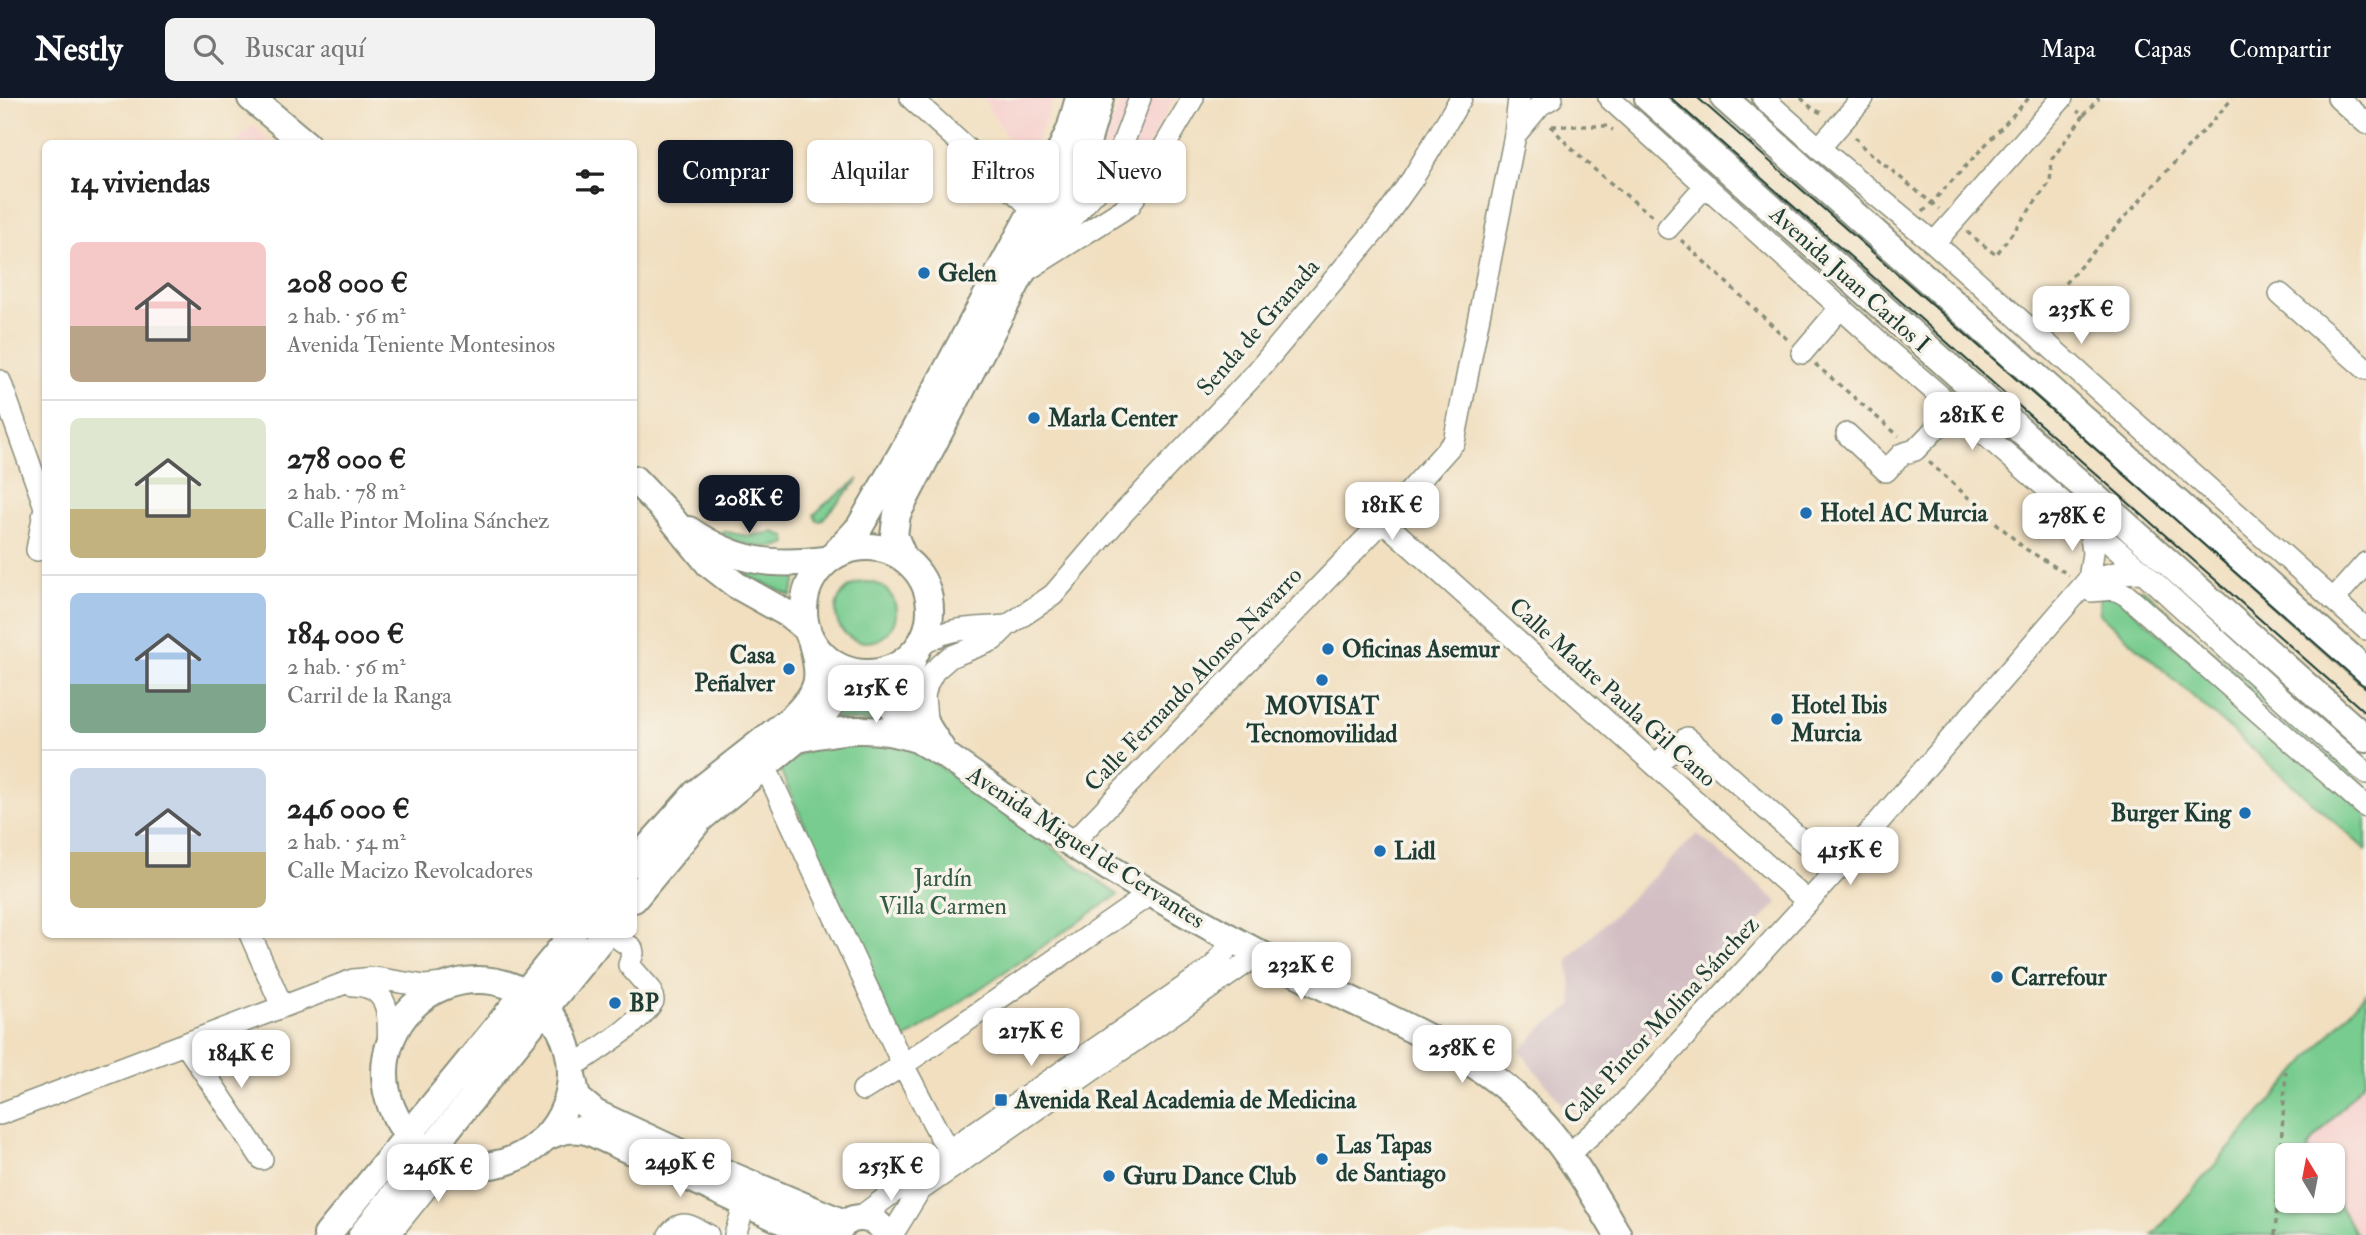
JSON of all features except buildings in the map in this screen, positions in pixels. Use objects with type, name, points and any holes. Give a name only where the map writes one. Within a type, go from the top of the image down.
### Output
[{"type":"main road","points":[[251,98],[301,140]]},
{"type":"main road","points":[[637,860],[696,793],[785,724],[814,693],[818,675],[804,618],[806,596],[815,575],[859,528],[902,453],[1032,208],[1070,130],[1079,98]]},
{"type":"main road","points":[[904,559],[894,536],[897,514],[1084,153],[1100,98]]},
{"type":"main road","name":"Avenida Juan Carlos I","points":[[1648,98],[2366,739]]},
{"type":"main road","name":"Avenida Juan Carlos I","points":[[1724,98],[2366,671]]},
{"type":"main road","points":[[637,482],[668,514],[698,552],[722,575],[788,614],[828,660],[839,667],[876,673],[900,664],[918,648],[929,622],[928,594],[915,569],[904,559],[880,549],[867,547],[848,550],[830,559],[785,564],[745,559],[708,544],[668,514]]},
{"type":"main road","name":"Avenida Miguel de Cervantes","points":[[918,648],[908,672],[921,732]]},
{"type":"main road","points":[[637,895],[700,819],[822,717],[846,685],[863,673]]},
{"type":"main road","name":"Avenida Miguel de Cervantes","points":[[863,673],[878,683],[901,721],[921,732],[946,755],[1071,844],[1150,894],[1230,939],[1476,1065],[1531,1110],[1568,1155],[1618,1235]]},
{"type":"main road","points":[[796,739],[856,728],[921,732]]},
{"type":"main road","points":[[535,1000],[571,938]]},
{"type":"main road","points":[[327,1235],[418,1143],[535,1000],[601,938]]},
{"type":"main road","points":[[814,1235],[590,1132],[565,1130],[543,1139],[519,1156],[499,1163],[455,1163],[418,1143],[398,1120],[387,1093],[385,1079],[388,1051],[398,1025],[414,1005],[435,990],[461,982],[500,982],[535,1000],[555,1018],[567,1042],[574,1093],[580,1103],[595,1114],[846,1225],[873,1220],[890,1235]]},
{"type":"main road","points":[[543,1139],[564,1110],[571,1082],[571,1068]]},
{"type":"main road","points":[[362,1235],[418,1143]]},
{"type":"street","points":[[911,98],[1032,208]]},
{"type":"street","points":[[1019,275],[1111,175],[1140,98]]},
{"type":"street","points":[[1019,275],[1130,205],[1193,98]]},
{"type":"street","name":"Senda de Granada","points":[[921,732],[927,684],[934,671],[950,657],[993,640],[1007,626],[1053,595],[1124,512],[1255,373],[1379,226],[1413,178],[1461,98]]},
{"type":"street","name":"Calle Fernando Alonso Navarro","points":[[1071,844],[1383,520],[1454,442],[1522,127],[1519,98]]},
{"type":"street","points":[[1522,127],[1540,105],[1552,98]]},
{"type":"street","points":[[1609,98],[2366,773]]},
{"type":"street","points":[[1763,98],[1934,243],[2366,629]]},
{"type":"street","points":[[1819,148],[1863,98]]},
{"type":"street","points":[[2338,98],[2366,122]]},
{"type":"street","points":[[1934,243],[2061,99]]},
{"type":"street","points":[[1668,229],[1706,185]]},
{"type":"street","points":[[2280,294],[2366,369]]},
{"type":"street","points":[[1802,353],[1841,307]]},
{"type":"street","points":[[0,381],[42,499]]},
{"type":"street","points":[[1847,435],[1886,471],[1902,454],[1915,450],[1955,409]]},
{"type":"street","name":"Calle Madre Paula Gil Cano","points":[[1383,520],[1808,902]]},
{"type":"street","points":[[37,550],[42,523]]},
{"type":"street","points":[[2090,528],[2093,553],[2086,582],[2091,591],[2115,589],[2126,595],[2366,807]]},
{"type":"street","points":[[2333,600],[2366,563]]},
{"type":"street","points":[[2086,582],[2115,573],[2143,572]]},
{"type":"street","name":"Calle Pintor Molina Sánchez","points":[[1568,1155],[1614,1114],[1808,902],[2086,582]]},
{"type":"street","points":[[918,648],[940,633],[952,630],[1007,626]]},
{"type":"street","points":[[1655,765],[1688,738],[1836,871]]},
{"type":"street","points":[[764,764],[903,1065],[950,1160]]},
{"type":"street","points":[[863,1090],[1150,894]]},
{"type":"street","points":[[252,938],[282,1006]]},
{"type":"street","points":[[571,1068],[628,1026],[649,1008],[653,1001],[652,990],[629,965],[634,953],[632,948],[618,938]]},
{"type":"street","points":[[890,1235],[919,1191],[950,1160],[1213,967],[1230,939]]},
{"type":"street","points":[[846,1225],[950,1160],[1259,954]]},
{"type":"street","points":[[0,1114],[341,984],[365,978],[425,986],[461,982]]},
{"type":"street","points":[[341,984],[369,987],[383,999],[388,1015],[388,1051]]},
{"type":"street","points":[[186,1045],[262,1159]]},
{"type":"street","points":[[388,1235],[438,1174],[447,1169],[484,1165]]},
{"type":"street","points":[[734,1235],[745,1203]]},
{"type":"street","points":[[669,1235],[684,1224],[708,1235]]},
{"type":"path","points":[[1801,98],[1812,109],[1842,122],[1863,147],[1996,255],[2050,182],[2052,159],[2099,98]]},
{"type":"path","points":[[1921,215],[2029,98]]},
{"type":"path","points":[[2034,317],[2234,98]]},
{"type":"path","points":[[2061,99],[2084,116]]},
{"type":"path","points":[[1522,127],[1605,126],[1616,131]]},
{"type":"path","points":[[2275,1235],[2286,1070]]},
{"type":"shaded area","points":[[983,98],[1054,98],[1037,140],[1008,140]]},
{"type":"shaded area","points":[[1120,98],[1175,98],[1151,140],[1105,140]]},
{"type":"shaded area","points":[[252,125],[269,140],[238,140]]},
{"type":"shaded area","points":[[1080,203],[1103,203],[1066,237]]},
{"type":"shaded area","points":[[1697,834],[1778,902],[1582,1112],[1564,1107],[1520,1051],[1541,1028],[1573,1006],[1568,959]]},
{"type":"shaded area","points":[[2366,1080],[2366,1235],[2356,1235],[2344,1213],[2345,1143],[2311,1143]]},
{"type":"green space","points":[[859,479],[821,521],[817,521],[814,515],[825,504]]},
{"type":"green space","points":[[722,531],[748,536],[774,532],[785,536],[787,543],[771,547],[753,546],[727,537],[720,533]]},
{"type":"green space","points":[[725,562],[799,571],[791,596],[743,574]]},
{"type":"green space","points":[[860,582],[872,582],[891,595],[896,612],[894,624],[883,637],[872,642],[860,642],[841,629],[836,618],[836,606],[849,587]]},
{"type":"green space","points":[[2143,589],[2366,786],[2366,799],[2134,592]]},
{"type":"green space","points":[[2113,593],[2366,813],[2366,850],[2100,614],[2099,597]]},
{"type":"green space","points":[[858,683],[871,697],[888,724],[835,719]]},
{"type":"green space","name":"Jardín Villa Carmen","points":[[825,743],[893,743],[924,755],[1118,895],[901,1042],[780,770],[800,753]]},
{"type":"green space","points":[[2366,993],[2366,1080],[2311,1143],[2275,1143],[2275,1213],[2344,1213],[2356,1235],[2153,1235]]},
{"type":"tram line","points":[[1671,98],[2366,713]]},
{"type":"tram line","points":[[1698,98],[2366,688]]},
{"type":"place","name":"Gelen","points":[[924,273]]},
{"type":"place","name":"Marla Center","points":[[1034,418]]},
{"type":"place","name":"Hotel AC Murcia","points":[[1806,513]]},
{"type":"place","name":"Oficinas Asemur","points":[[1328,649]]},
{"type":"place","name":"Casa Peñalver","points":[[789,669]]},
{"type":"place","name":"MOVISAT Tecnomovilidad","points":[[1322,680]]},
{"type":"place","name":"Hotel Ibis Murcia","points":[[1777,719]]},
{"type":"place","name":"Burger King","points":[[2245,813]]},
{"type":"place","name":"Lidl","points":[[1380,851]]},
{"type":"place","name":"Carrefour","points":[[1997,977]]},
{"type":"place","name":"BP","points":[[615,1003]]},
{"type":"place","name":"Avenida Real Academia de Medicina","points":[[1001,1100]]},
{"type":"place","name":"Las Tapas de Santiago","points":[[1322,1159]]},
{"type":"place","name":"Guru Dance Club","points":[[1109,1176]]}]
